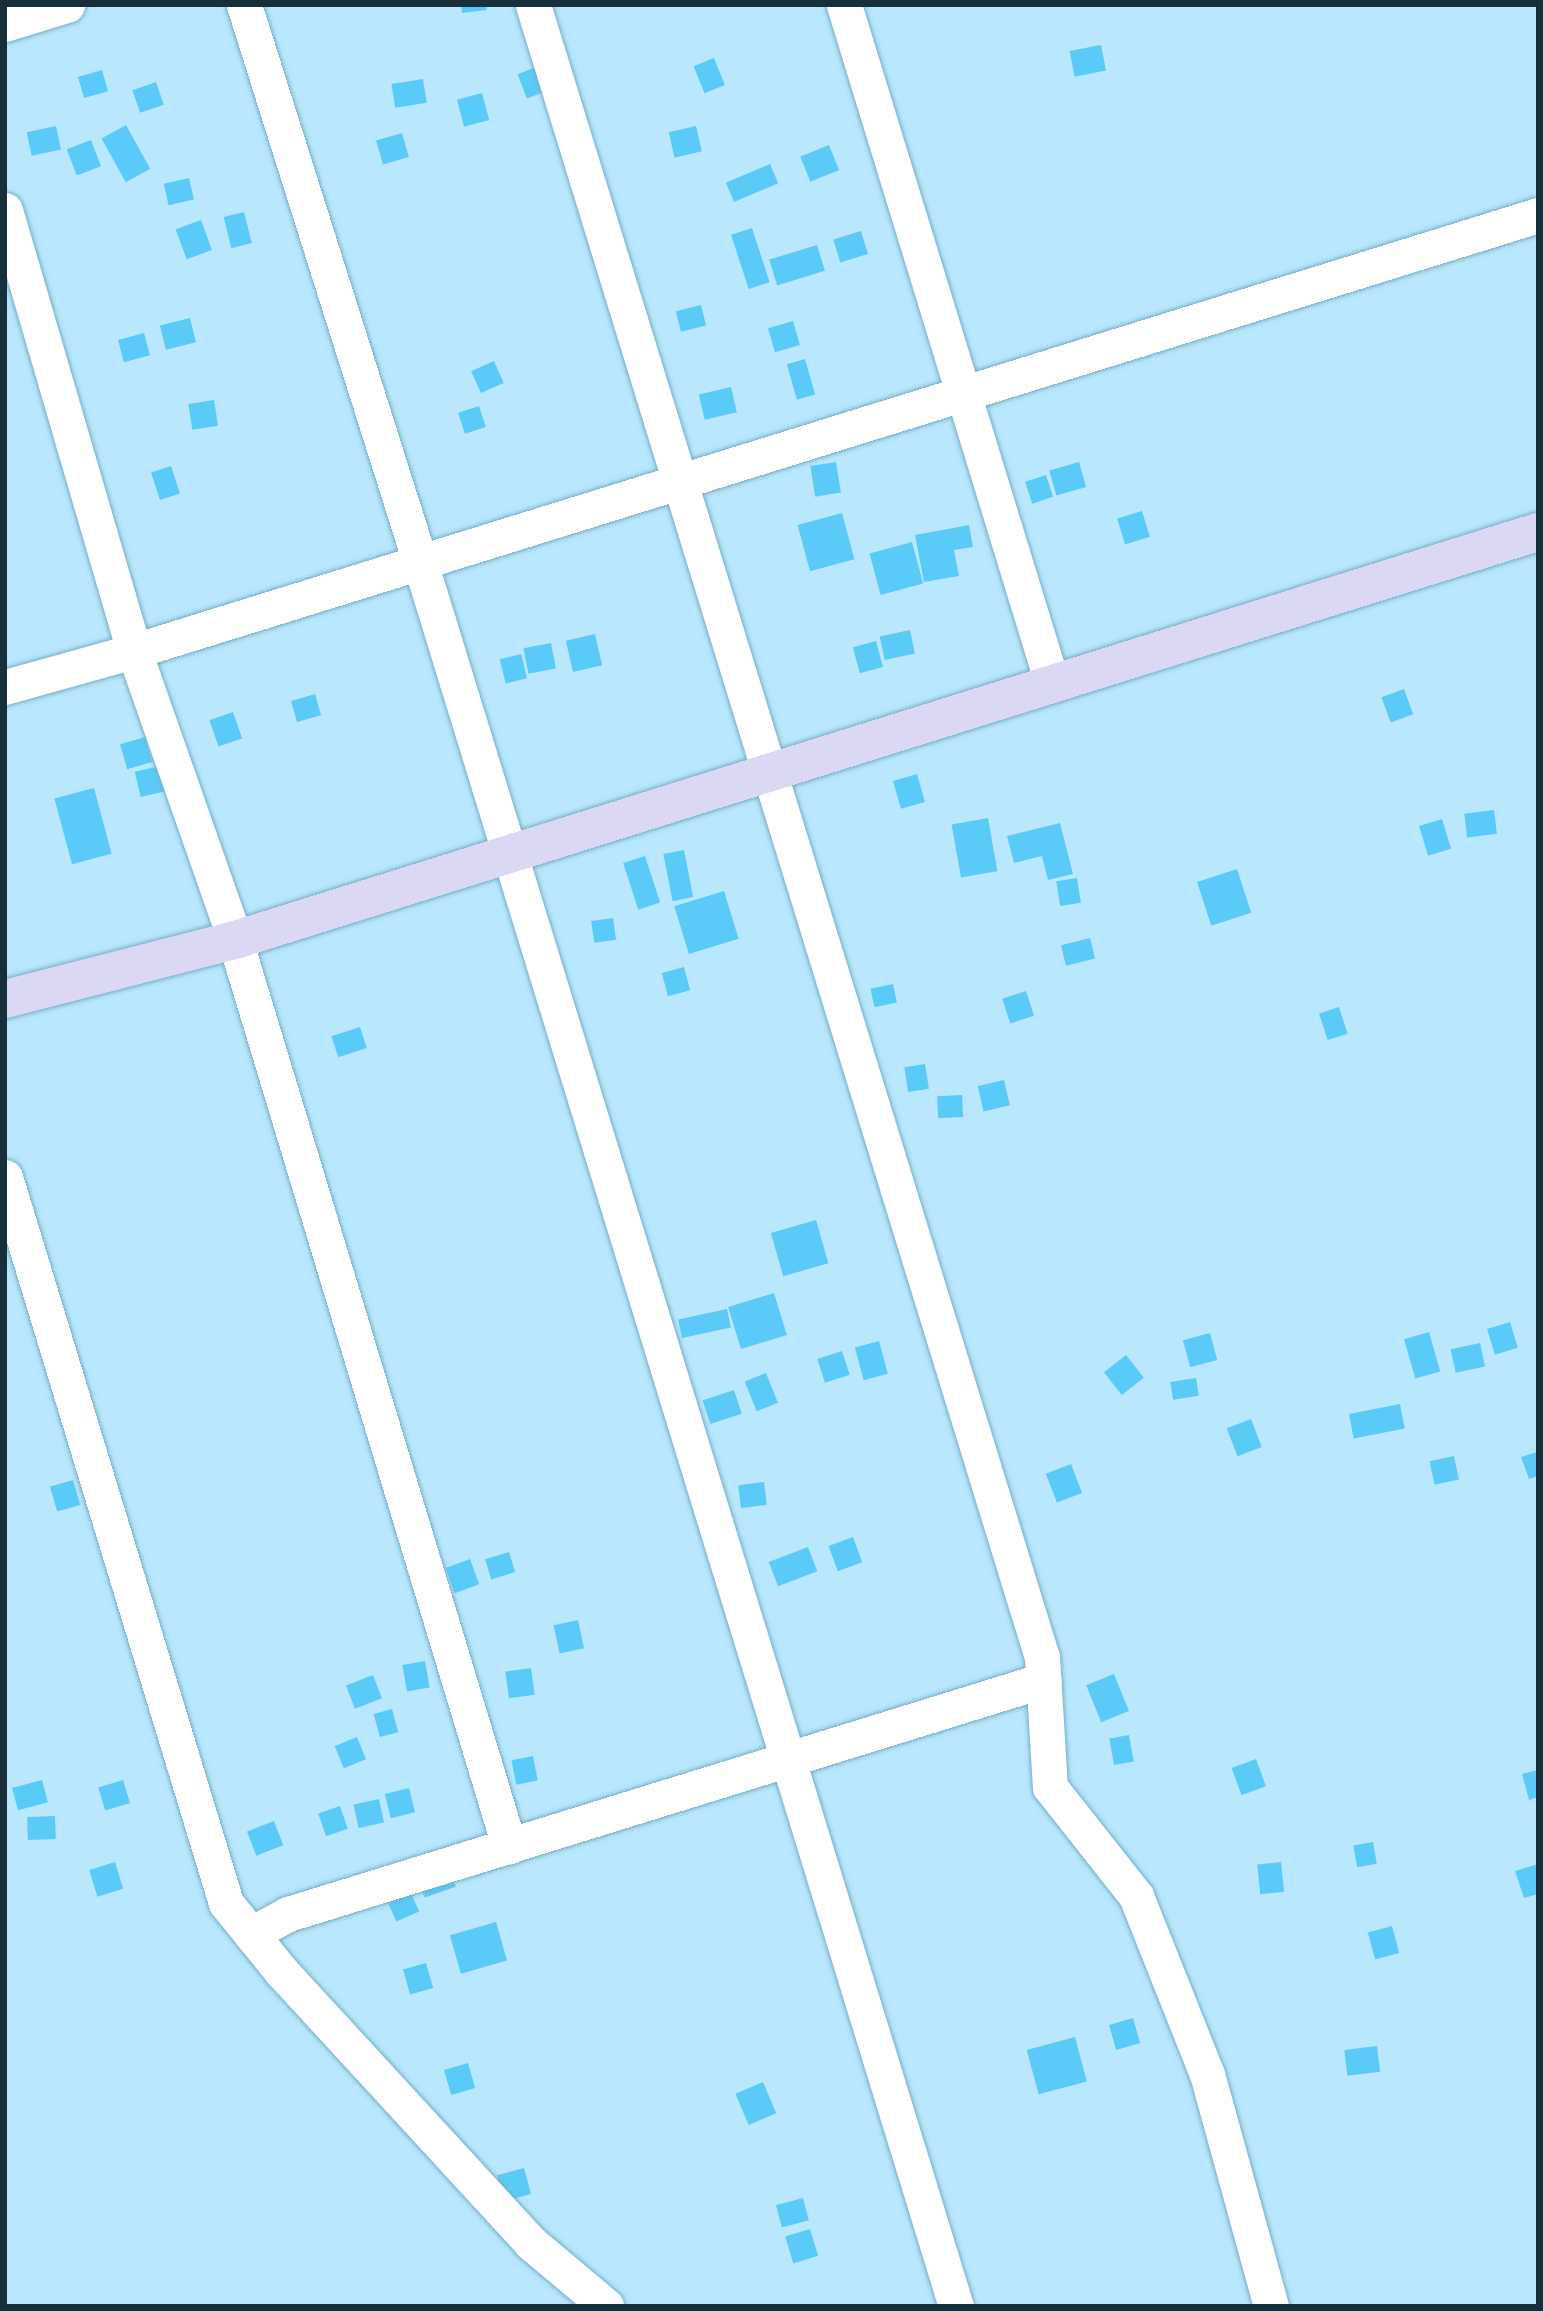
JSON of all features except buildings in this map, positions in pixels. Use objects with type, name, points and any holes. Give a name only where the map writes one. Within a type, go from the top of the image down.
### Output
[{"type":"main road","points":[[5,999],[235,940],[507,851],[1538,532]]},
{"type":"street","points":[[5,24],[66,5]]},
{"type":"street","points":[[244,5],[420,562],[956,2306]]},
{"type":"street","points":[[533,5],[1042,1657],[1050,1787],[1136,1896],[1207,2074],[1271,2306]]},
{"type":"street","points":[[844,5],[1052,683]]},
{"type":"street","points":[[5,210],[134,651],[235,940],[509,1846]]},
{"type":"street","points":[[5,687],[134,651],[1538,215]]},
{"type":"street","points":[[5,1177],[226,1903],[531,2243],[606,2306]]},
{"type":"street","points":[[251,1934],[288,1914],[1044,1680]]}]
